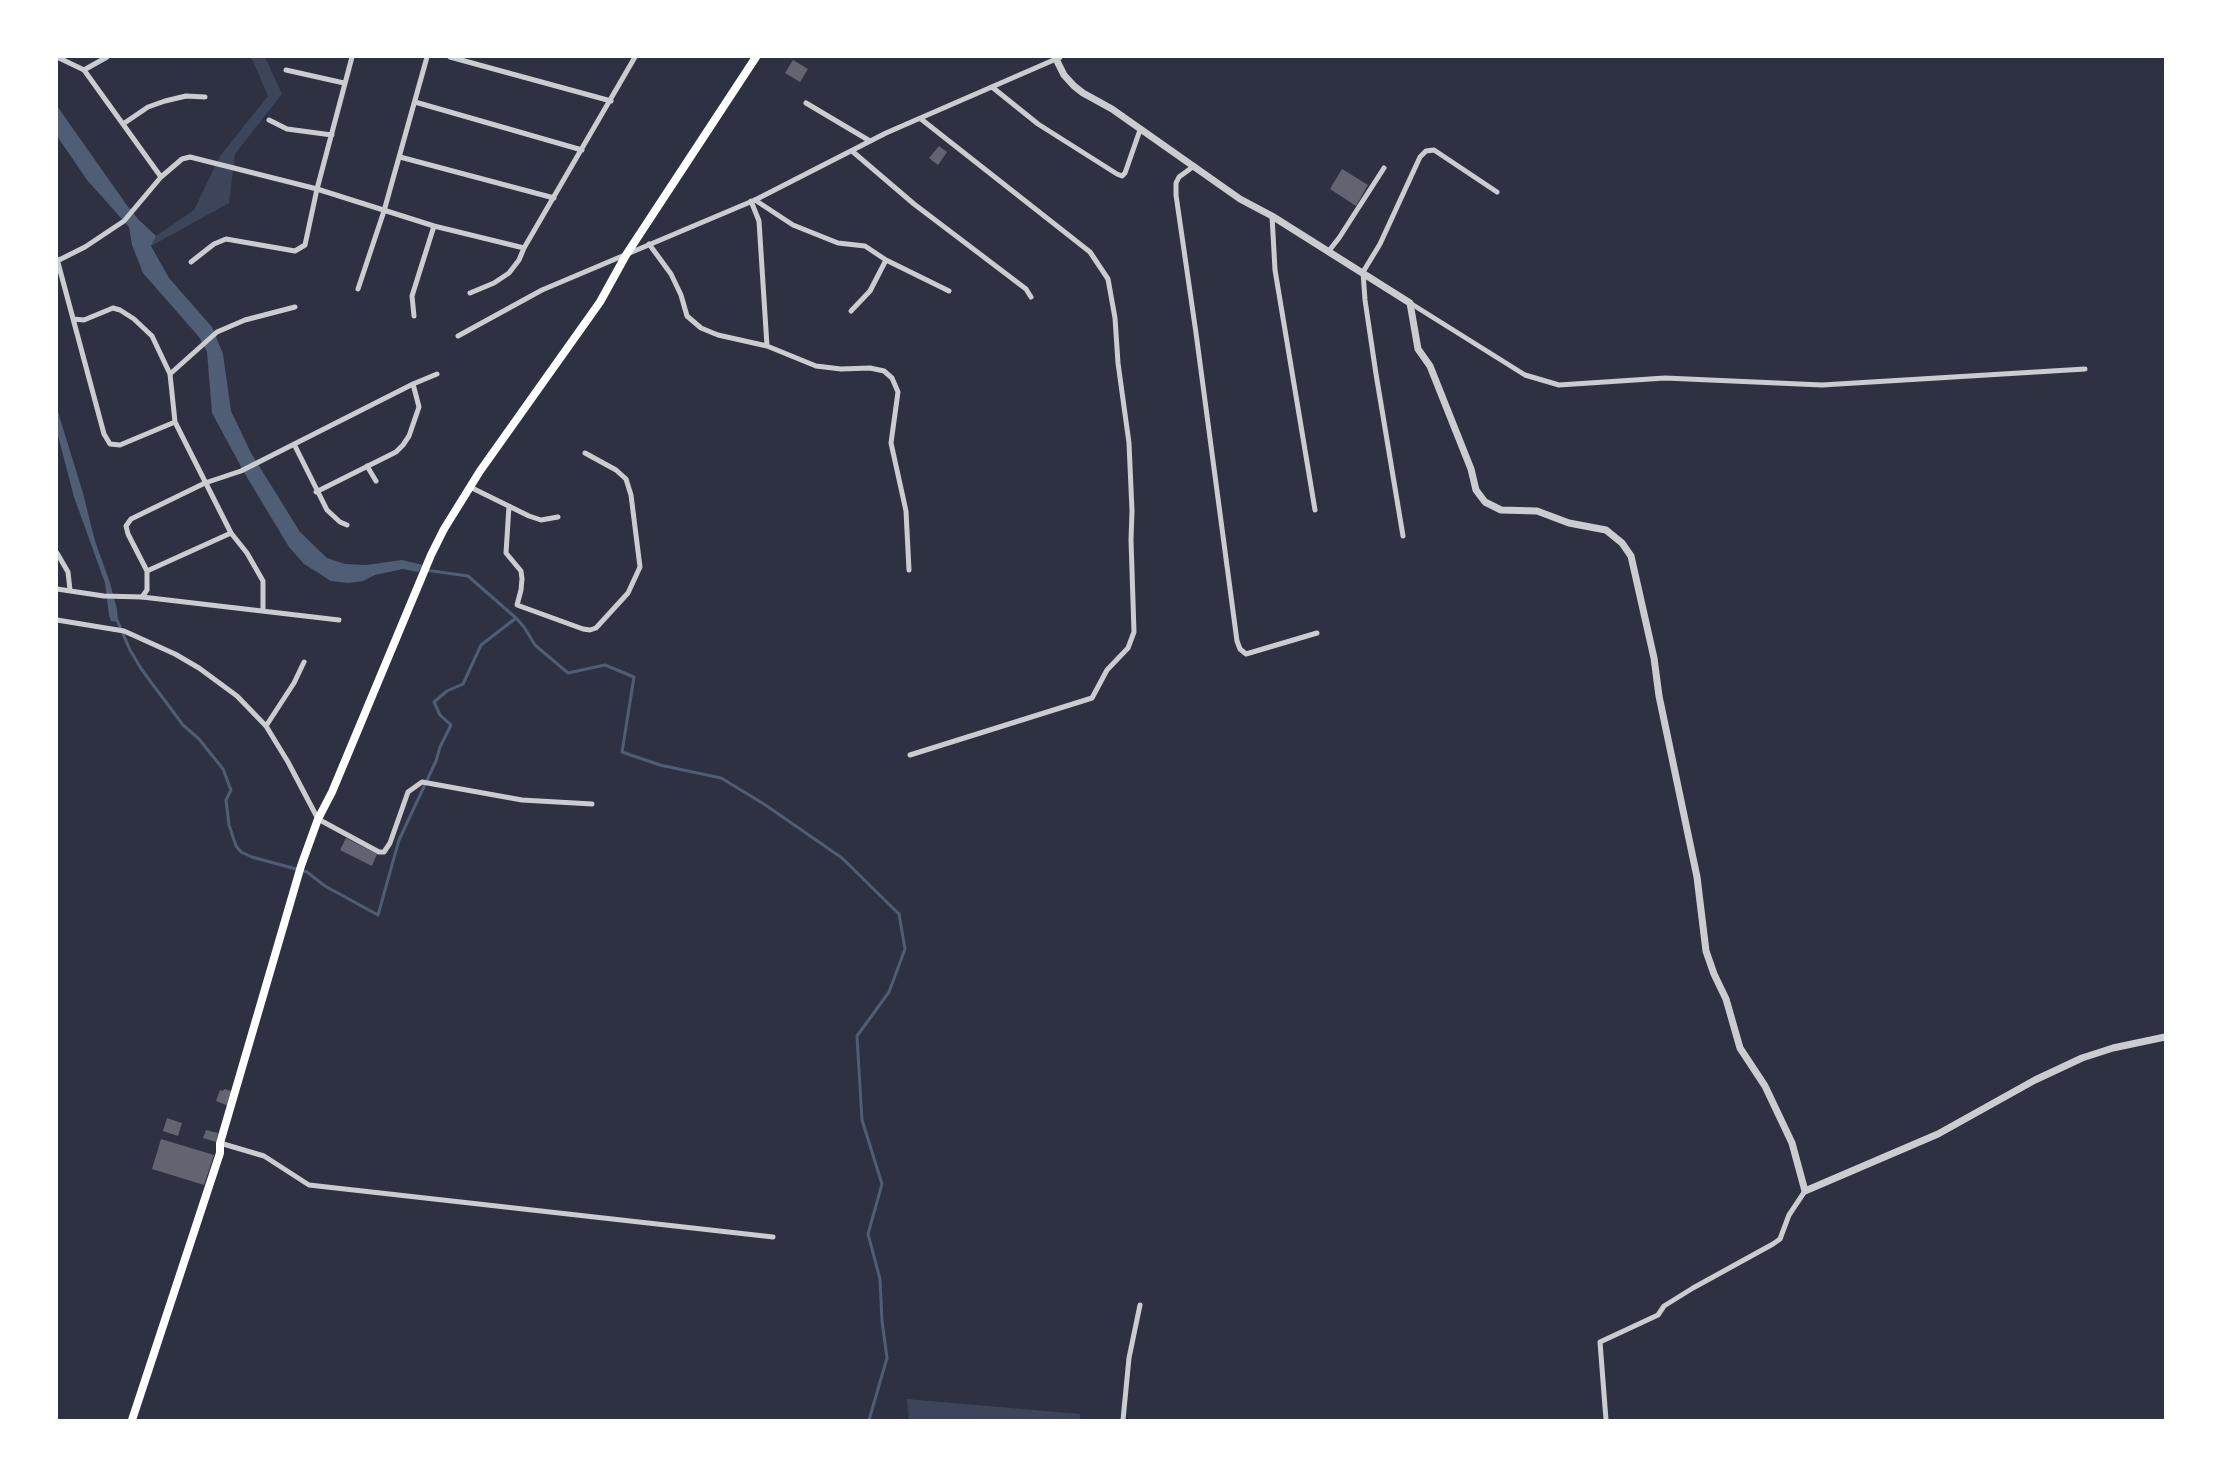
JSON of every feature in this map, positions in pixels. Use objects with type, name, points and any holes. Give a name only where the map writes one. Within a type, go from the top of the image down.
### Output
[{"type":"main road","points":[[132,1420],[220,1153],[220,1143],[301,866],[318,819],[332,792],[444,528],[470,487],[600,302],[626,255],[756,57]]},
{"type":"street","points":[[57,57],[84,70],[162,177]]},
{"type":"street","points":[[84,70],[107,57]]},
{"type":"street","points":[[191,262],[214,244],[226,239],[295,251],[302,249],[305,245],[317,189],[352,57]]},
{"type":"street","points":[[358,289],[384,211],[427,57]]},
{"type":"street","points":[[450,57],[611,100]]},
{"type":"street","points":[[470,293],[494,283],[509,273],[519,260],[635,57]]},
{"type":"street","points":[[458,336],[542,290],[753,200],[870,141],[1058,58],[1060,69],[1074,86],[1240,199],[1363,272],[1525,375],[1559,385],[1665,378],[1822,385],[2085,369]]},
{"type":"street","points":[[286,70],[344,83]]},
{"type":"street","points":[[992,87],[1038,124],[1122,176],[1140,130]]},
{"type":"street","points":[[123,124],[148,107],[165,101],[186,96],[205,96]]},
{"type":"street","points":[[415,102],[582,150]]},
{"type":"street","points":[[806,103],[870,141]]},
{"type":"street","points":[[910,755],[1092,698],[1107,670],[1128,648],[1134,632],[1129,443],[1118,363],[1115,318],[1108,279],[1090,252],[921,119]]},
{"type":"street","points":[[269,120],[287,129],[332,135]]},
{"type":"street","points":[[1403,536],[1376,374],[1363,272],[1380,244],[1420,157],[1426,151],[1434,150],[1497,192]]},
{"type":"street","points":[[852,152],[914,204],[1026,289],[1031,297]]},
{"type":"street","points":[[175,422],[120,445],[110,444],[104,434],[57,260],[85,247],[124,221],[162,177],[182,159],[190,156],[317,189],[434,226],[524,248]]},
{"type":"street","points":[[400,157],[554,198]]},
{"type":"street","points":[[1194,166],[1179,177],[1176,183],[1176,195],[1237,641],[1240,649],[1246,654],[1317,633]]},
{"type":"street","points":[[1328,252],[1384,168]]},
{"type":"street","points":[[753,200],[792,225],[838,243],[865,246],[886,260],[949,291]]},
{"type":"street","points":[[753,200],[759,221],[767,346]]},
{"type":"street","points":[[1272,216],[1275,270],[1315,510]]},
{"type":"street","points":[[414,316],[412,296],[434,226]]},
{"type":"street","points":[[649,244],[671,274],[691,321],[701,328],[767,346],[816,366],[841,369],[870,368],[884,371],[892,378],[898,392],[891,443],[906,511],[909,570]]},
{"type":"street","points":[[852,311],[870,291],[886,260]]},
{"type":"street","points":[[1410,303],[1418,349],[1430,366],[1480,497],[1490,506],[1501,510],[1537,511],[1569,524],[1606,530],[1622,543],[1631,556],[1652,647],[1659,696],[1697,877],[1707,951],[1714,974],[1726,999],[1740,1048],[1765,1086],[1792,1143],[1805,1191]]},
{"type":"street","points":[[73,320],[84,320],[113,308],[120,310],[142,325],[152,336],[170,374],[175,422],[231,533],[263,581],[263,610]]},
{"type":"street","points":[[170,374],[217,332],[245,320],[295,308]]},
{"type":"street","points":[[142,597],[147,590],[147,571],[128,534],[126,526],[130,519],[205,483],[241,471],[437,374]]},
{"type":"street","points":[[316,492],[396,452],[409,436],[419,408],[413,384]]},
{"type":"street","points":[[294,444],[327,510],[347,525]]},
{"type":"street","points":[[509,506],[506,553],[520,571],[522,579],[517,605],[583,629],[596,628],[628,593],[640,567],[631,495],[626,479],[616,470],[585,453]]},
{"type":"street","points":[[367,466],[376,481]]},
{"type":"street","points":[[470,487],[541,520],[558,517]]},
{"type":"street","points":[[147,571],[231,533]]},
{"type":"street","points":[[57,553],[68,572],[70,590]]},
{"type":"street","points":[[57,589],[104,596],[142,597],[339,620]]},
{"type":"street","points":[[57,620],[124,631],[166,649],[199,668],[237,696],[266,726],[318,819],[379,852],[384,852],[390,843],[408,792],[422,782],[522,800],[592,804]]},
{"type":"street","points":[[266,726],[294,683],[304,662]]},
{"type":"street","points":[[1606,1420],[1600,1342],[1658,1316],[1664,1306],[1780,1239],[1789,1215],[1805,1191],[1938,1134],[2035,1080],[2082,1058],[2113,1048],[2165,1037]]},
{"type":"street","points":[[220,1143],[264,1156],[309,1185],[774,1237]]},
{"type":"street","points":[[1123,1420],[1129,1358],[1140,1305]]},
{"type":"shaded area","points":[[246,57],[265,57],[282,94],[235,154],[229,203],[151,246],[156,236],[194,210],[220,156],[268,96],[252,59]]},
{"type":"shaded area","points":[[57,106],[126,204],[156,236],[151,246],[169,278],[212,327],[223,354],[231,411],[251,453],[300,532],[327,558],[345,564],[366,565],[402,560],[423,565],[418,572],[403,569],[375,575],[363,581],[348,583],[331,581],[304,564],[289,547],[212,413],[207,352],[199,337],[143,273],[132,245],[129,227],[87,180],[57,136]]},
{"type":"shaded area","points":[[57,409],[95,541],[110,583],[118,622],[111,621],[105,583],[74,497],[57,432]]},
{"type":"shaded area","points":[[907,1399],[1080,1414],[1080,1420],[909,1420]]},
{"type":"building","points":[[793,60],[808,69],[800,82],[785,73]]},
{"type":"building","points":[[939,146],[947,152],[938,165],[929,158]]},
{"type":"building","points":[[1342,169],[1368,185],[1356,206],[1330,189]]},
{"type":"building","points":[[346,838],[377,854],[372,866],[340,850]]},
{"type":"building","points":[[220,1090],[232,1091],[229,1106],[216,1101]]},
{"type":"building","points":[[167,1118],[182,1123],[178,1136],[163,1131]]},
{"type":"building","points":[[206,1130],[218,1133],[216,1142],[203,1138]]},
{"type":"building","points":[[161,1139],[214,1155],[204,1185],[152,1169]]},
{"type":"waterway","points":[[425,570],[468,576],[516,618],[535,645],[568,673],[605,665],[634,677],[622,752],[660,765],[721,778],[764,804],[842,858],[899,914],[905,949],[889,992],[857,1036],[862,1120],[882,1184],[868,1234],[880,1279],[887,1358],[869,1420]]},
{"type":"waterway","points":[[117,620],[142,670],[183,725],[199,739],[223,769],[231,790],[226,800],[229,825],[236,846],[241,852],[307,872],[325,886],[378,915],[399,840],[451,725],[440,715],[434,702],[447,691],[463,684],[481,645],[516,618]]}]
